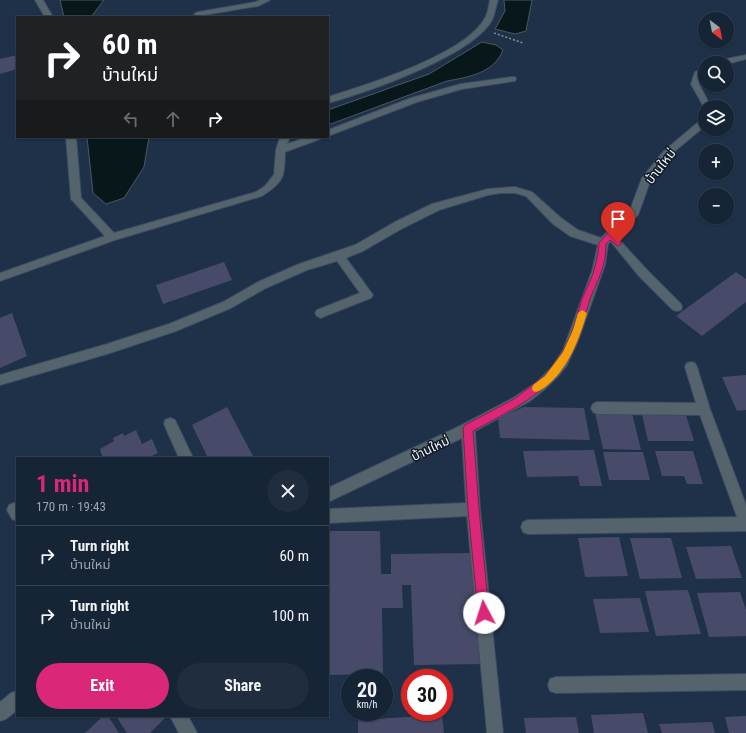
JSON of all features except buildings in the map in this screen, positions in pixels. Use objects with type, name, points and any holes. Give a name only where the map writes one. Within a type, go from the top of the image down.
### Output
[{"type":"street","points":[[39,0],[48,16]]},
{"type":"street","points":[[198,14],[258,4],[266,0]]},
{"type":"street","points":[[329,100],[423,66],[454,50],[482,30],[494,8],[494,0]]},
{"type":"street","points":[[734,60],[746,57]]},
{"type":"street","points":[[698,74],[695,84],[698,90]]},
{"type":"street","points":[[329,133],[414,100],[461,87],[512,79]]},
{"type":"street","name":"บ้านใหม่","points":[[329,495],[416,455],[468,428],[517,402],[549,379],[567,354],[577,330],[586,299],[597,274],[606,239],[634,212],[647,178],[667,153],[698,127]]},
{"type":"street","points":[[71,138],[76,199],[112,237]]},
{"type":"street","points":[[0,277],[112,237],[259,194],[268,188],[279,176],[281,150],[285,138]]},
{"type":"street","points":[[281,150],[314,138]]},
{"type":"street","points":[[0,380],[107,349],[172,328],[227,305],[262,285],[303,267],[359,248],[436,207],[501,190],[515,190],[529,194],[557,220],[574,233],[606,239]]},
{"type":"street","points":[[321,312],[367,295],[339,256]]},
{"type":"street","points":[[528,527],[746,524],[704,409],[691,367]]},
{"type":"street","points":[[597,408],[704,409]]},
{"type":"street","points":[[170,424],[186,457]]},
{"type":"street","points":[[468,428],[473,509],[495,733]]},
{"type":"street","points":[[329,516],[473,509]]},
{"type":"street","points":[[556,685],[746,682]]},
{"type":"street","points":[[0,713],[16,700]]},
{"type":"street","points":[[179,717],[189,733]]},
{"type":"lane","points":[[606,239],[677,307]]},
{"type":"path","points":[[482,30],[523,43]]},
{"type":"shaded area","points":[[60,0],[104,0],[92,16],[64,16]]},
{"type":"shaded area","points":[[504,0],[532,0],[526,31],[515,34],[495,29],[505,11]]},
{"type":"shaded area","points":[[482,42],[496,45],[503,50],[494,64],[480,73],[447,81],[329,125],[329,110],[429,74]]},
{"type":"shaded area","points":[[87,138],[149,138],[144,167],[124,198],[106,204],[93,193]]},
{"type":"slow traffic","points":[[536,388],[549,379],[567,354],[582,313]]},
{"type":"route","points":[[484,613],[473,509],[468,428],[517,402],[549,379],[567,354],[577,330],[586,299],[597,274],[602,254],[602,243],[610,235],[618,243]]}]
